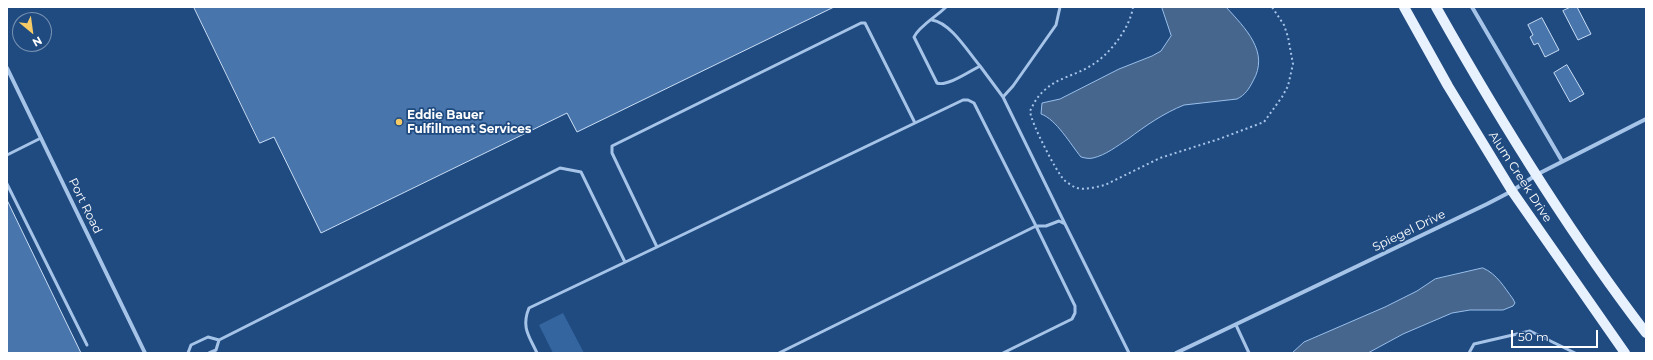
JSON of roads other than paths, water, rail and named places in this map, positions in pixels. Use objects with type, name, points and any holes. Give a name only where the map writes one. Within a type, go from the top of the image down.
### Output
[{"type":"main road","name":"Alum Creek Drive","points":[[1404,7],[1448,86],[1512,191],[1625,353]]},
{"type":"main road","name":"Alum Creek Drive","points":[[1436,7],[1494,108],[1536,175],[1619,298],[1646,333]]},
{"type":"street","points":[[1472,7],[1562,161]]},
{"type":"street","name":"Port Road","points":[[7,68],[144,353]]},
{"type":"street","name":"Spiegel Drive","points":[[1176,353],[1487,204],[1562,161],[1646,119]]},
{"type":"lane","points":[[946,7],[932,20],[917,30],[914,38],[937,83],[948,83],[980,66]]},
{"type":"lane","points":[[1003,97],[1014,86],[1056,25],[1060,7]]},
{"type":"lane","points":[[932,20],[936,20],[947,27],[980,66],[1003,97],[1129,353]]},
{"type":"lane","points":[[657,247],[612,153],[612,146],[861,23],[866,23],[915,124]]},
{"type":"lane","points":[[538,353],[525,327],[525,317],[529,308],[915,124],[962,100],[968,100],[974,102],[1075,306],[1075,313],[1072,319],[1003,353]]},
{"type":"lane","points":[[7,155],[41,138]]},
{"type":"lane","points":[[188,353],[191,345],[208,338],[219,340],[560,168],[581,172],[625,262]]},
{"type":"lane","points":[[7,184],[87,345]]},
{"type":"lane","points":[[779,353],[1036,226],[1046,226],[1059,221],[1065,224]]},
{"type":"lane","points":[[1236,325],[1249,353]]},
{"type":"lane","points":[[1469,353],[1474,344],[1530,331],[1575,353]]},
{"type":"lane","points":[[209,353],[216,350],[219,340]]},
{"type":"place","name":"Eddie Bauer Fulfillment Services","points":[[399,122]]}]
